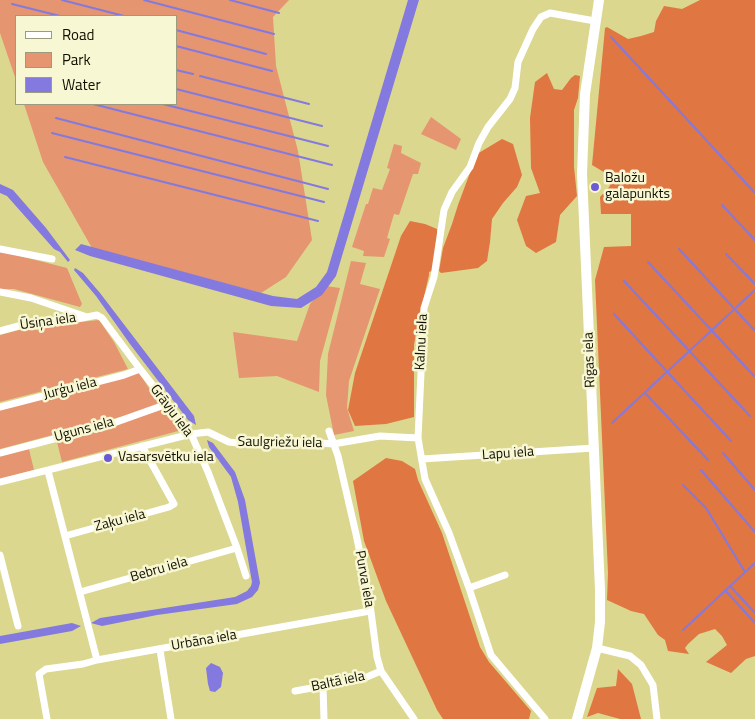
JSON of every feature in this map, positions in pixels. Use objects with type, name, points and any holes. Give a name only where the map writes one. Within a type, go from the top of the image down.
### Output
[{"type":"main road","name":"Rīgas iela","points":[[577,719],[597,648],[600,622],[582,179],[585,94],[599,0]]},
{"type":"street","name":"Kalnu iela","points":[[545,719],[491,655],[449,533],[427,485],[418,438],[424,308],[434,277],[443,218],[448,200],[470,167],[479,143],[488,127],[510,99],[515,88],[518,62],[522,49],[541,17],[550,13],[595,21]]},
{"type":"street","points":[[0,249],[52,259]]},
{"type":"street","points":[[0,292],[32,298],[87,316]]},
{"type":"street","name":"Ūsiņa iela","points":[[0,331],[34,322],[72,320],[97,315]]},
{"type":"street","name":"Grāvju iela","points":[[97,315],[102,318],[190,434],[208,472],[246,576]]},
{"type":"street","name":"Jurģu iela","points":[[0,407],[124,375],[140,369]]},
{"type":"street","name":"Uguns iela","points":[[0,453],[111,424],[167,404]]},
{"type":"street","name":"Purva iela","points":[[329,431],[338,456],[353,521],[381,671],[414,719]]},
{"type":"street","name":"Saulgriežu iela","points":[[0,482],[190,434],[208,432],[229,442],[237,443],[308,442],[333,444],[380,436],[418,438]]},
{"type":"street","name":"Zaķu iela","points":[[65,536],[174,504],[142,446]]},
{"type":"street","name":"Lapu iela","points":[[422,459],[594,448]]},
{"type":"street","points":[[48,470],[97,660]]},
{"type":"street","name":"Bebru iela","points":[[80,592],[237,548]]},
{"type":"street","points":[[0,555],[18,626]]},
{"type":"street","points":[[469,588],[505,574]]},
{"type":"street","name":"Urbāna iela","points":[[47,719],[39,674],[46,669],[83,664],[370,611]]},
{"type":"street","points":[[597,648],[630,656],[641,665],[653,685],[657,719]]},
{"type":"street","points":[[160,650],[171,719]]},
{"type":"street","name":"Baltā iela","points":[[295,691],[362,679],[381,671]]},
{"type":"street","points":[[323,686],[324,719]]},
{"type":"green space","points":[[0,0],[289,0],[273,17],[276,66],[298,151],[312,240],[286,277],[261,293],[92,248],[43,162],[24,105],[178,105],[178,15],[15,15],[15,77],[0,33]]},
{"type":"green space","points":[[431,117],[461,139],[456,150],[421,134]]},
{"type":"green space","points":[[394,144],[402,146],[401,153],[421,163],[418,174],[413,174],[399,215],[394,214],[387,238],[390,239],[384,257],[363,256],[364,251],[352,247],[373,188],[382,190],[390,169],[387,168]]},
{"type":"green space","points":[[0,251],[67,268],[82,304],[80,307],[14,289],[0,289]]},
{"type":"green space","points":[[351,261],[366,263],[360,284],[380,289],[349,381],[347,408],[354,431],[334,435],[326,395],[328,354]]},
{"type":"green space","points":[[326,286],[340,288],[320,361],[319,392],[277,376],[239,378],[233,332],[297,341],[310,304]]},
{"type":"green space","points":[[99,320],[114,342],[128,369],[0,402],[0,335],[31,327]]},
{"type":"green space","points":[[139,373],[160,405],[0,449],[0,409]]},
{"type":"green space","points":[[167,408],[182,430],[62,462],[57,442]]},
{"type":"green space","points":[[29,449],[34,470],[0,479],[0,456]]},
{"type":"shaded area","points":[[700,0],[755,0],[755,656],[746,659],[731,673],[706,662],[727,645],[715,629],[699,634],[688,644],[685,648],[689,654],[668,651],[665,640],[658,635],[644,614],[631,611],[607,600],[608,573],[595,280],[604,247],[631,246],[631,214],[601,214],[600,197],[610,186],[607,174],[592,165],[605,28],[607,27],[628,39],[641,36],[654,32],[656,21],[664,6],[682,9]]},
{"type":"shaded area","points":[[547,73],[554,89],[562,90],[571,78],[575,75],[580,76],[578,98],[574,110],[574,167],[577,196],[560,215],[556,242],[536,253],[526,246],[517,220],[526,196],[540,193],[531,168],[530,118],[535,82]]},
{"type":"shaded area","points":[[502,139],[513,144],[522,175],[517,187],[492,219],[487,261],[478,268],[441,273],[439,271],[443,248],[477,154]]},
{"type":"shaded area","points":[[410,221],[437,229],[438,246],[434,270],[429,272],[414,345],[414,417],[386,424],[355,426],[348,410],[355,373],[401,236]]},
{"type":"shaded area","points":[[386,458],[402,461],[415,469],[418,480],[442,533],[480,647],[489,662],[531,711],[529,719],[443,719],[437,710],[386,601],[364,541],[353,481]]},
{"type":"shaded area","points":[[618,669],[632,684],[641,719],[620,719],[598,713],[587,717],[597,688],[616,686]]},
{"type":"water","points":[[408,0],[419,0],[336,276],[322,295],[301,308],[271,306],[90,256],[75,250],[81,244],[273,296],[297,299],[316,287],[327,272]]},
{"type":"water","points":[[0,184],[13,190],[46,228],[70,260],[68,262],[7,196],[0,193]]},
{"type":"water","points":[[75,268],[83,273],[100,293],[194,416],[196,425],[188,420],[96,296],[74,270]]},
{"type":"water","points":[[207,440],[213,443],[235,472],[245,500],[260,583],[258,590],[252,597],[237,604],[157,615],[102,626],[91,623],[100,618],[235,597],[247,591],[251,586],[252,582],[238,502],[231,477],[209,447]]},
{"type":"water","points":[[72,623],[81,626],[72,631],[0,644],[0,636]]},
{"type":"water","points":[[211,663],[220,667],[223,673],[221,687],[215,692],[210,691],[208,684],[206,668]]},
{"type":"waterway","points":[[62,0],[120,15]]},
{"type":"waterway","points":[[144,0],[274,34]]},
{"type":"waterway","points":[[230,0],[279,13]]},
{"type":"waterway","points":[[12,4],[56,15]]},
{"type":"waterway","points":[[178,31],[266,54]]},
{"type":"waterway","points":[[611,37],[755,193]]},
{"type":"waterway","points":[[178,47],[272,71]]},
{"type":"waterway","points":[[178,70],[193,74]]},
{"type":"waterway","points":[[200,76],[309,104]]},
{"type":"waterway","points":[[178,90],[322,126]]},
{"type":"waterway","points":[[97,105],[332,165]]},
{"type":"waterway","points":[[167,105],[328,146]]},
{"type":"waterway","points":[[56,118],[328,189]]},
{"type":"waterway","points":[[52,133],[324,202]]},
{"type":"waterway","points":[[65,157],[318,221]]},
{"type":"waterway","points":[[722,205],[755,240]]},
{"type":"waterway","points":[[679,249],[755,331]]},
{"type":"waterway","points":[[726,254],[755,284]]},
{"type":"waterway","points":[[648,262],[755,377]]},
{"type":"waterway","points":[[624,281],[750,416]]},
{"type":"waterway","points":[[612,423],[755,290]]},
{"type":"waterway","points":[[614,314],[731,441]]},
{"type":"waterway","points":[[645,393],[708,460]]},
{"type":"waterway","points":[[723,453],[755,490]]},
{"type":"waterway","points":[[701,470],[755,532]]},
{"type":"waterway","points":[[683,485],[706,508],[745,572]]},
{"type":"waterway","points":[[683,630],[755,563]]},
{"type":"waterway","points":[[730,586],[755,613]]},
{"type":"waterway","points":[[725,590],[755,623]]},
{"type":"place","name":"Baložu galapunkts","points":[[595,187]]},
{"type":"place","name":"Vasarsvētku iela","points":[[108,458]]}]
